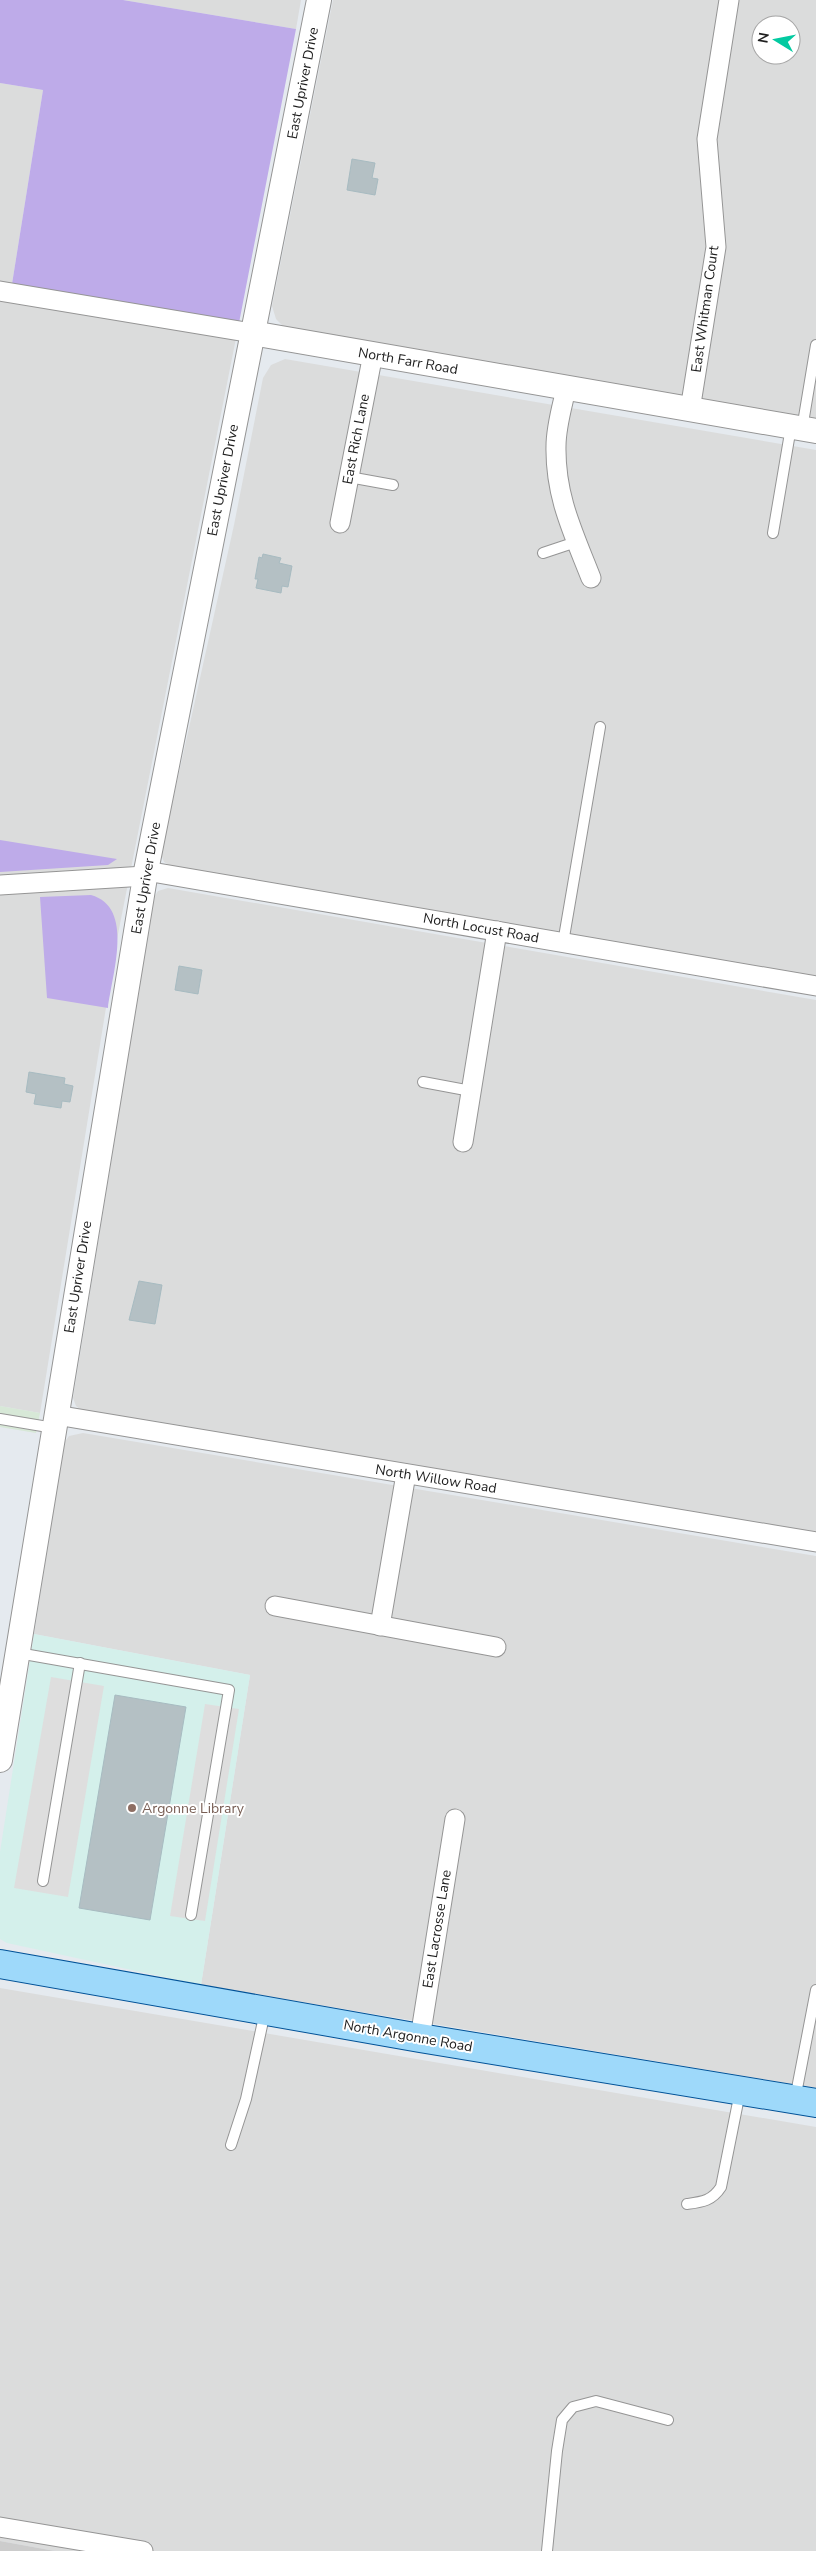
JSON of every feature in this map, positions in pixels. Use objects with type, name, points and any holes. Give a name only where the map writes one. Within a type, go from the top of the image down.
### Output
[{"type":"main road","name":"North Argonne Road","points":[[0,1964],[420,2038],[805,2102]]},
{"type":"street","name":"East Upriver Drive","points":[[0,1760],[145,873],[319,0]]},
{"type":"street","name":"East Whitman Court","points":[[690,410],[716,247],[707,139],[729,0]]},
{"type":"street","name":"North Farr Road","points":[[0,291],[803,429]]},
{"type":"street","name":"East Rich Lane","points":[[340,523],[373,354]]},
{"type":"street","points":[[566,389],[556,444],[557,484],[590,578]]},
{"type":"street","name":"North Locust Road","points":[[0,885],[145,873],[816,986]]},
{"type":"street","points":[[463,1142],[497,931]]},
{"type":"street","name":"North Willow Road","points":[[55,1422],[406,1474],[816,1542]]},
{"type":"street","points":[[380,1626],[406,1474]]},
{"type":"street","points":[[275,1606],[496,1647]]},
{"type":"street","name":"East Lacrosse Lane","points":[[420,2038],[455,1819]]},
{"type":"street","points":[[0,2527],[74,2545],[142,2551]]},
{"type":"lane","points":[[773,533],[803,429],[816,345]]},
{"type":"lane","points":[[349,477],[393,485]]},
{"type":"lane","points":[[543,553],[576,542]]},
{"type":"lane","points":[[563,943],[600,727]]},
{"type":"lane","points":[[423,1082],[471,1091]]},
{"type":"lane","points":[[0,1419],[55,1422]]},
{"type":"lane","points":[[17,1653],[230,1690],[191,1915]]},
{"type":"lane","points":[[43,1881],[80,1663]]},
{"type":"lane","points":[[805,2102],[816,1990]]},
{"type":"lane","points":[[231,2145],[246,2099],[266,2011]]},
{"type":"lane","points":[[687,2204],[715,2197],[721,2187],[740,2091]]},
{"type":"lane","points":[[547,2551],[562,2420],[573,2407],[596,2401],[668,2420]]},
{"type":"shaded area","points":[[0,0],[123,0],[296,29],[239,323],[12,284],[43,90],[0,83]]},
{"type":"shaded area","points":[[123,0],[301,0],[296,29]]},
{"type":"shaded area","points":[[333,0],[816,0],[816,419],[286,329],[276,319],[272,306]]},
{"type":"shaded area","points":[[0,83],[43,90],[12,284],[239,323],[118,934],[40,1413],[0,1406]]},
{"type":"shaded area","points":[[285,359],[816,450],[816,979],[174,868],[164,862],[161,854],[234,525],[263,378],[271,365]]},
{"type":"shaded area","points":[[0,840],[117,859],[108,865],[0,872]]},
{"type":"shaded area","points":[[168,888],[816,1000],[816,1536],[83,1412],[76,1406],[73,1398],[154,897],[158,891]]},
{"type":"shaded area","points":[[91,895],[105,902],[113,913],[117,927],[116,961],[108,1008],[47,998],[40,897]]},
{"type":"shaded area","points":[[0,1406],[40,1413],[36,1433],[0,1427]]},
{"type":"shaded area","points":[[83,1433],[816,1556],[816,2088],[201,1985],[250,1675],[34,1634],[64,1443],[69,1436]]},
{"type":"shaded area","points":[[34,1634],[250,1675],[201,1985],[7,1943],[0,1939],[0,1852]]},
{"type":"shaded area","points":[[51,1677],[104,1686],[68,1897],[14,1888]]},
{"type":"shaded area","points":[[205,1704],[239,1709],[205,1921],[170,1916]]},
{"type":"shaded area","points":[[0,1988],[816,2127],[816,2551],[55,2551],[0,2541]]},
{"type":"shaded area","points":[[0,2541],[55,2551],[0,2551]]},
{"type":"building","points":[[352,159],[375,163],[372,178],[378,179],[375,195],[347,190]]},
{"type":"building","points":[[263,554],[281,558],[279,563],[292,566],[288,587],[282,586],[281,593],[256,588],[258,579],[255,579],[259,557],[262,558]]},
{"type":"building","points":[[179,966],[202,970],[198,994],[175,990]]},
{"type":"building","points":[[29,1072],[65,1078],[64,1084],[73,1086],[70,1102],[62,1101],[61,1108],[34,1104],[36,1094],[26,1092]]},
{"type":"building","points":[[139,1281],[162,1285],[155,1324],[129,1320]]},
{"type":"building","name":"Argonne Library","points":[[115,1695],[186,1707],[150,1920],[79,1908]]},
{"type":"place","name":"Argonne Library","points":[[132,1808]]}]
